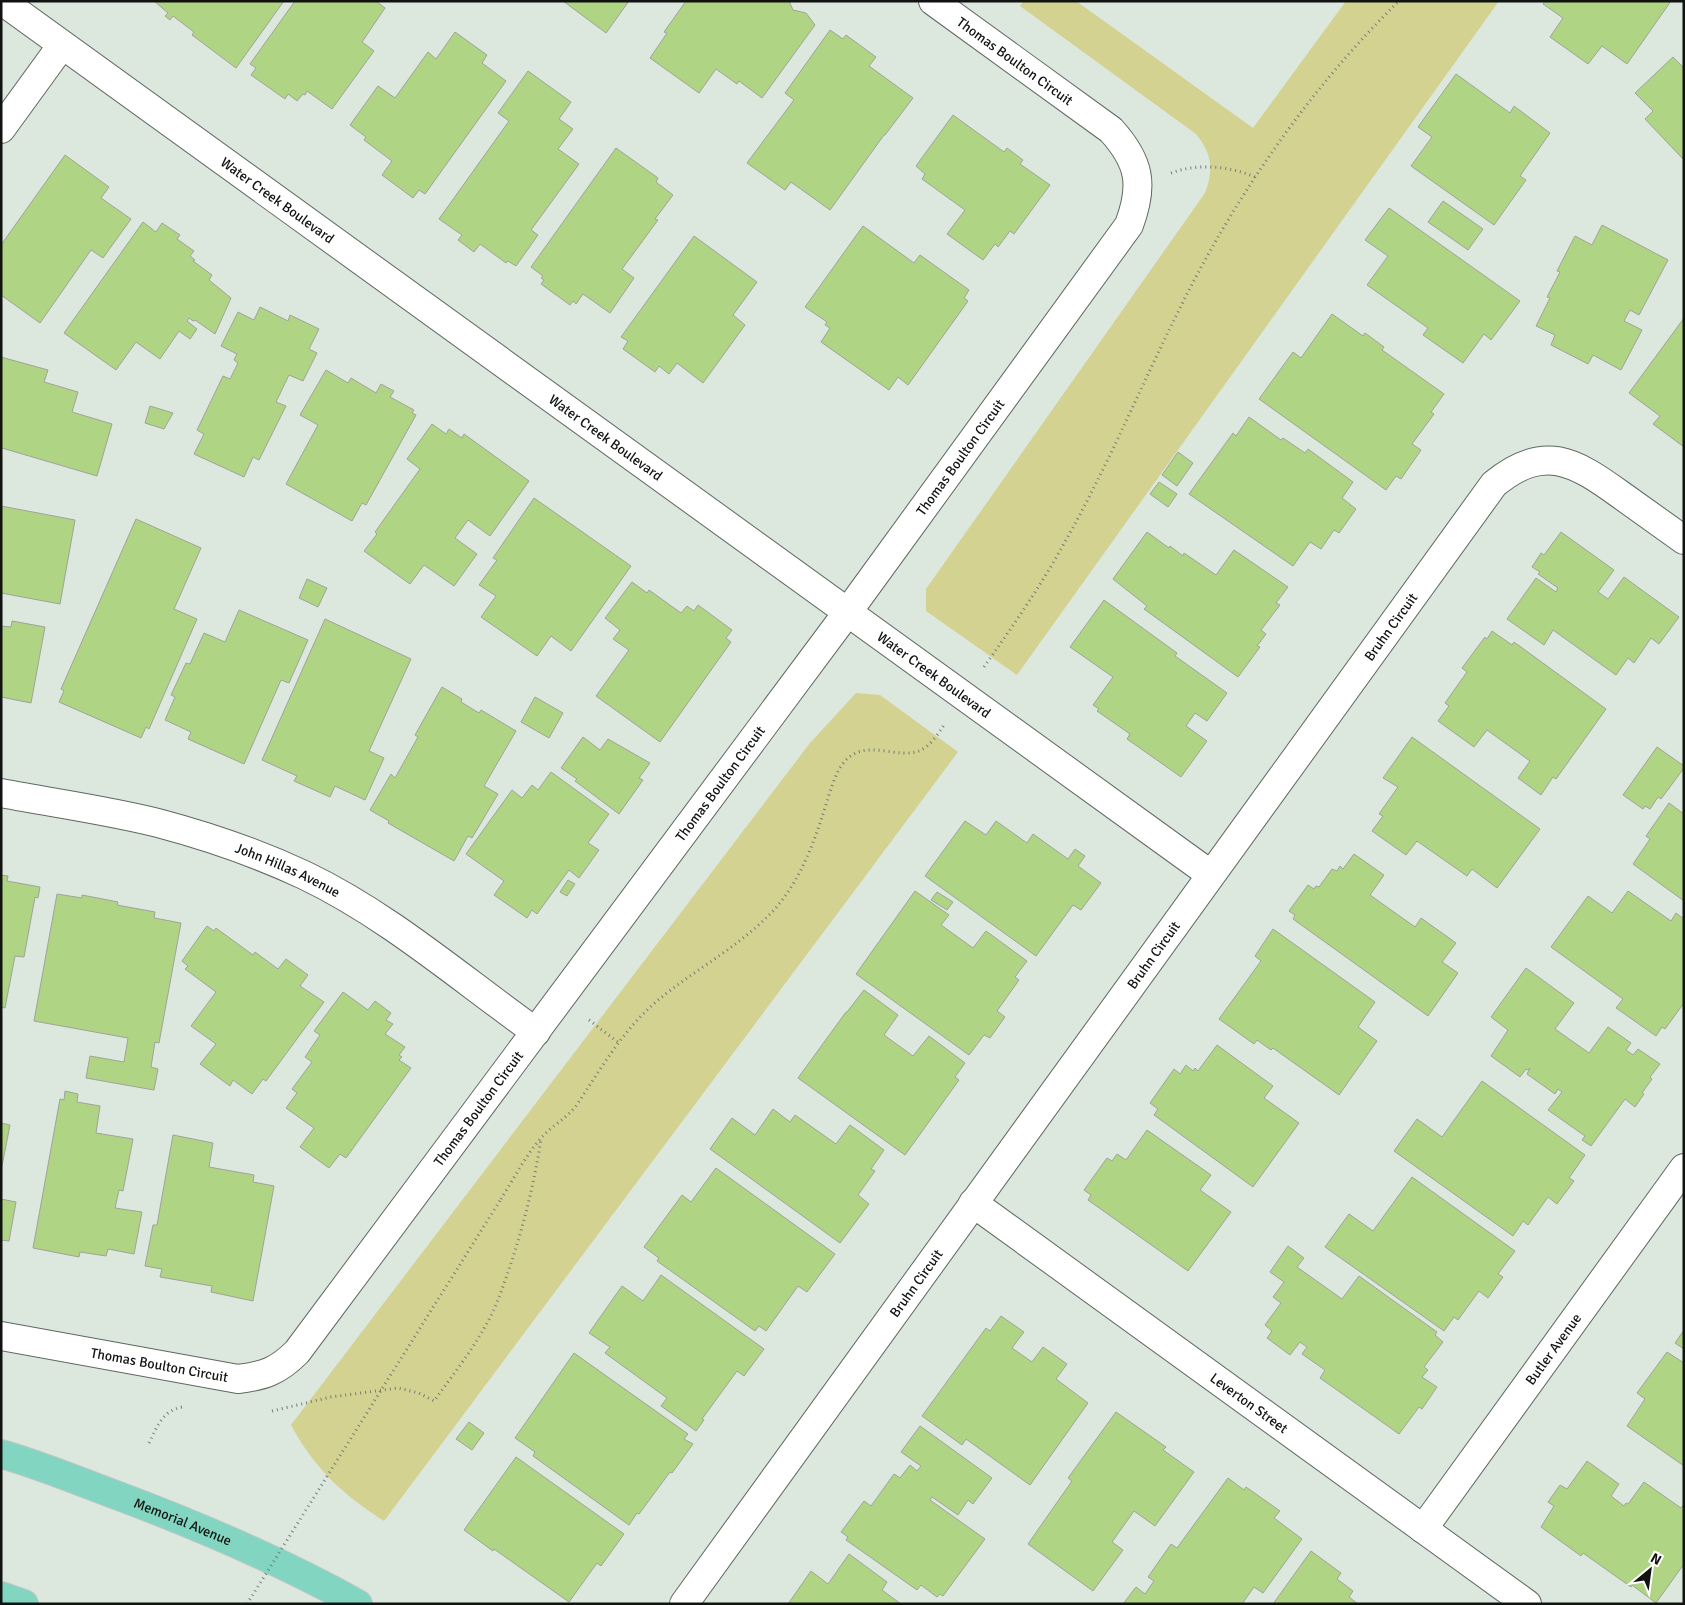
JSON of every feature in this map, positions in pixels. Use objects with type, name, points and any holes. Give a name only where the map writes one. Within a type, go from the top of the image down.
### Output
[{"type":"main road","name":"Memorial Avenue","points":[[1,1454],[72,1478],[200,1528],[280,1563],[358,1604]]},
{"type":"main road","points":[[1,1596],[24,1604]]},
{"type":"street","name":"Water Creek Boulevard","points":[[2,1],[1210,874]]},
{"type":"street","name":"Thomas Boulton Circuit","points":[[1,1336],[238,1379],[261,1376],[287,1362],[297,1352],[847,613],[1129,225],[1136,206],[1138,185],[1135,165],[1126,146],[1111,130],[933,1]]},
{"type":"street","points":[[1,129],[62,45]]},
{"type":"street","name":"Bruhn Circuit","points":[[684,1604],[972,1203],[1494,484],[1508,472],[1523,464],[1558,461],[1574,465],[1592,474],[1684,540]]},
{"type":"street","name":"John Hillas Avenue","points":[[1,793],[156,823],[203,836],[248,852],[304,876],[358,904],[408,938],[536,1032]]},
{"type":"street","name":"Butler Avenue","points":[[1422,1529],[1684,1168]]},
{"type":"street","name":"Leverton Street","points":[[972,1203],[1526,1604]]},
{"type":"path","points":[[983,668],[1005,638],[1066,541],[1189,290],[1255,176],[1336,70],[1399,1]]},
{"type":"path","points":[[1138,185],[1183,168],[1224,168],[1240,170],[1255,176]]},
{"type":"path","points":[[247,1604],[541,1138],[568,1116],[578,1104],[593,1079],[635,1022],[656,1002],[759,924],[783,898],[808,853],[836,778],[845,762],[854,754],[865,750],[912,752],[922,750],[930,743],[945,723]]},
{"type":"path","points":[[588,1020],[619,1043]]},
{"type":"path","points":[[265,1412],[331,1397],[398,1388],[419,1393],[434,1401],[482,1331],[502,1289],[536,1176],[541,1138]]},
{"type":"path","points":[[149,1444],[158,1425],[167,1413],[188,1407]]},
{"type":"shaded area","points":[[1024,1],[1076,1],[1253,128],[1346,1],[1499,1],[1017,675],[926,611],[926,589],[1205,193],[1210,176],[1208,155],[1196,134],[1020,6]]},
{"type":"shaded area","points":[[856,693],[880,695],[958,752],[384,1521],[355,1501],[320,1468],[291,1425],[810,743]]},
{"type":"building","points":[[154,1],[284,1],[236,68],[192,35],[194,32],[173,16],[170,20],[165,16],[168,13]]},
{"type":"building","points":[[295,1],[376,1],[385,8],[362,42],[374,51],[332,109],[307,91],[297,101],[288,94],[285,99],[251,75],[256,68],[250,64]]},
{"type":"building","points":[[563,1],[629,1],[606,33]]},
{"type":"building","points":[[686,1],[789,1],[793,10],[806,13],[815,25],[762,98],[739,81],[737,84],[716,69],[699,93],[650,58],[667,33],[664,32]]},
{"type":"building","points":[[1545,1],[1671,1],[1627,64],[1602,46],[1588,64],[1550,37],[1563,18],[1543,4]]},
{"type":"building","points":[[830,30],[843,39],[846,35],[876,57],[869,66],[913,98],[830,210],[791,182],[785,190],[747,163],[794,100],[785,93]]},
{"type":"building","points":[[455,32],[487,55],[482,63],[506,81],[425,194],[419,190],[413,198],[382,175],[392,161],[364,140],[366,137],[350,125],[378,86],[395,98],[428,52],[436,59]]},
{"type":"building","points":[[1673,57],[1684,68],[1684,160],[1645,119],[1653,111],[1635,93]]},
{"type":"building","points":[[528,71],[571,102],[559,119],[573,129],[558,149],[579,164],[531,230],[538,235],[516,266],[508,261],[506,263],[480,244],[474,252],[458,240],[462,235],[439,219],[509,121],[498,113]]},
{"type":"building","points":[[1456,74],[1510,113],[1514,106],[1550,133],[1520,176],[1526,180],[1494,225],[1411,166],[1432,137],[1418,127]]},
{"type":"building","points":[[953,115],[1004,152],[1007,148],[1023,160],[1020,164],[1050,185],[1014,234],[1010,231],[998,247],[995,244],[983,260],[947,234],[965,210],[922,179],[925,174],[916,166]]},
{"type":"building","points":[[616,148],[658,178],[656,182],[673,195],[655,219],[658,220],[622,269],[634,278],[610,313],[583,294],[576,304],[573,301],[570,305],[541,284],[544,280],[541,278],[543,276],[531,267]]},
{"type":"building","points":[[65,155],[109,187],[101,198],[131,219],[103,258],[91,250],[40,323],[1,295],[1,245]]},
{"type":"building","points":[[1443,201],[1483,229],[1468,250],[1428,222]]},
{"type":"building","points":[[1389,208],[1520,301],[1491,340],[1484,334],[1463,363],[1423,335],[1428,328],[1367,285],[1388,256],[1365,240]]},
{"type":"building","points":[[143,222],[156,232],[162,223],[180,235],[177,239],[194,251],[190,256],[195,260],[193,261],[212,275],[209,280],[231,298],[215,334],[189,318],[187,321],[197,329],[190,339],[179,331],[160,359],[136,342],[116,370],[64,333]]},
{"type":"building","points":[[1602,225],[1668,260],[1639,315],[1630,310],[1624,321],[1642,330],[1621,370],[1593,355],[1588,364],[1551,345],[1555,335],[1536,326],[1550,298],[1547,297],[1560,272],[1557,271],[1575,236],[1592,245]]},
{"type":"building","points":[[863,226],[914,263],[920,255],[969,290],[964,298],[968,301],[908,385],[898,377],[889,390],[821,342],[830,328],[825,325],[827,322],[805,307]]},
{"type":"building","points":[[694,236],[757,282],[733,315],[745,325],[703,383],[677,363],[669,374],[659,366],[655,372],[623,349],[628,341],[621,337]]},
{"type":"building","points":[[260,307],[288,321],[290,315],[319,329],[309,349],[317,353],[303,381],[289,375],[276,402],[286,406],[259,460],[253,457],[244,477],[194,454],[204,434],[197,430],[223,376],[230,379],[238,363],[234,360],[237,354],[221,346],[238,312],[254,320]]},
{"type":"building","points":[[1332,314],[1363,336],[1365,333],[1384,347],[1382,350],[1444,394],[1431,412],[1434,414],[1412,444],[1421,450],[1401,479],[1396,476],[1386,490],[1259,399],[1293,352],[1301,358]]},
{"type":"building","points":[[1684,318],[1684,447],[1653,424],[1660,416],[1629,393]]},
{"type":"building","points":[[1,357],[48,370],[44,382],[78,392],[72,412],[112,424],[97,476],[2,448],[1,452]]},
{"type":"building","points":[[326,370],[348,383],[351,378],[376,393],[381,384],[394,391],[390,397],[414,410],[412,413],[416,415],[366,505],[362,503],[352,521],[286,484],[318,425],[300,415]]},
{"type":"building","points":[[150,406],[173,413],[164,429],[145,423]]},
{"type":"building","points":[[1249,417],[1281,440],[1283,438],[1305,453],[1308,449],[1353,482],[1342,498],[1356,509],[1339,533],[1334,530],[1321,549],[1310,542],[1293,566],[1189,494],[1233,433],[1236,436]]},
{"type":"building","points":[[432,424],[446,434],[449,429],[462,438],[464,434],[529,481],[490,536],[468,520],[455,538],[477,554],[454,586],[424,565],[410,584],[364,551],[377,534],[375,532],[420,469],[407,459]]},
{"type":"building","points":[[1178,452],[1193,463],[1177,486],[1162,475]]},
{"type":"building","points":[[1159,482],[1177,494],[1168,507],[1150,494]]},
{"type":"building","points":[[534,498],[631,566],[571,651],[551,636],[537,656],[481,617],[496,596],[479,585],[497,560],[493,558]]},
{"type":"building","points":[[1,506],[75,520],[60,604],[1,593]]},
{"type":"building","points":[[136,519],[201,548],[174,609],[197,619],[149,729],[146,727],[141,738],[59,702],[64,691],[61,689]]},
{"type":"building","points":[[1147,532],[1169,548],[1170,546],[1183,556],[1184,553],[1216,575],[1234,550],[1288,587],[1276,603],[1280,605],[1261,630],[1266,634],[1257,646],[1260,647],[1238,677],[1144,609],[1147,606],[1113,579]]},
{"type":"building","points":[[1561,532],[1614,570],[1598,592],[1608,599],[1624,577],[1679,617],[1659,644],[1651,638],[1634,663],[1628,658],[1616,675],[1553,630],[1544,645],[1507,619],[1536,578],[1556,592],[1558,588],[1538,574],[1540,572],[1532,567],[1541,553],[1544,555]]},
{"type":"building","points":[[307,579],[327,588],[318,607],[299,598]]},
{"type":"building","points":[[632,582],[647,593],[649,590],[681,613],[687,606],[694,611],[698,605],[732,630],[726,638],[731,642],[660,742],[596,696],[629,650],[613,639],[620,630],[605,618]]},
{"type":"building","points":[[1104,600],[1177,653],[1175,656],[1227,693],[1207,721],[1195,713],[1186,726],[1207,741],[1181,777],[1127,739],[1130,734],[1097,711],[1099,709],[1093,705],[1113,677],[1070,647]]},
{"type":"building","points":[[239,610],[308,640],[289,683],[281,680],[244,764],[188,739],[191,732],[165,720],[175,697],[171,695],[186,663],[190,664],[204,633],[225,642]]},
{"type":"building","points":[[325,619],[411,659],[369,751],[384,758],[365,800],[335,786],[330,797],[294,781],[297,776],[262,760]]},
{"type":"building","points":[[12,621],[45,627],[31,703],[1,697],[1,626],[11,627]]},
{"type":"building","points":[[1492,631],[1512,645],[1514,642],[1606,709],[1556,779],[1553,777],[1541,795],[1518,778],[1530,761],[1487,730],[1474,747],[1438,721],[1449,706],[1445,703],[1467,672],[1462,668],[1485,637],[1487,639]]},
{"type":"building","points":[[442,687],[462,699],[461,702],[479,713],[481,710],[516,731],[484,786],[498,794],[472,838],[468,836],[454,861],[388,823],[389,821],[370,810],[391,774],[395,778],[418,737],[415,735]]},
{"type":"building","points":[[535,697],[563,713],[549,738],[521,722]]},
{"type":"building","points":[[583,737],[600,750],[608,739],[650,763],[639,778],[643,780],[619,814],[561,768]]},
{"type":"building","points":[[1412,737],[1540,829],[1497,888],[1472,869],[1467,876],[1417,841],[1406,855],[1372,831],[1383,816],[1379,814],[1398,787],[1383,778]]},
{"type":"building","points":[[1657,747],[1684,766],[1684,768],[1661,799],[1658,797],[1650,809],[1645,806],[1643,809],[1623,795]]},
{"type":"building","points":[[551,772],[609,814],[588,843],[599,850],[579,878],[569,870],[537,914],[532,910],[527,918],[494,895],[504,881],[466,854],[512,790],[522,798],[532,785],[538,790]]},
{"type":"building","points":[[1669,803],[1684,814],[1684,901],[1633,864],[1650,839],[1646,836]]},
{"type":"building","points":[[965,821],[986,835],[996,821],[1027,843],[1033,834],[1068,859],[1075,849],[1085,856],[1078,866],[1101,883],[1081,910],[1073,905],[1036,956],[925,876]]},
{"type":"building","points":[[1354,854],[1384,875],[1370,895],[1415,927],[1421,918],[1456,943],[1442,962],[1458,973],[1428,1016],[1293,919],[1295,915],[1289,911],[1308,885],[1314,889],[1316,886],[1319,887],[1332,869],[1337,871],[1340,866],[1343,869]]},
{"type":"building","points":[[1,875],[8,876],[7,881],[40,887],[38,898],[35,897],[24,957],[15,956],[5,1008],[1,1007]]},
{"type":"building","points":[[568,880],[575,884],[567,896],[560,892]]},
{"type":"building","points":[[915,891],[949,915],[941,925],[973,948],[986,931],[1027,961],[1015,977],[1019,980],[997,1011],[1005,1017],[990,1038],[984,1035],[969,1055],[856,974]]},
{"type":"building","points":[[1628,891],[1671,921],[1676,913],[1684,919],[1684,1003],[1665,1029],[1662,1027],[1656,1036],[1616,1008],[1623,999],[1551,947],[1588,896],[1612,913]]},
{"type":"building","points":[[937,892],[953,902],[947,910],[931,900]]},
{"type":"building","points":[[57,894],[82,898],[82,895],[118,902],[117,905],[155,912],[154,918],[181,923],[159,1043],[155,1042],[151,1067],[158,1069],[154,1090],[86,1078],[90,1056],[124,1062],[128,1038],[34,1021]]},
{"type":"building","points":[[207,926],[214,931],[216,928],[253,955],[255,952],[278,969],[286,959],[308,975],[300,986],[324,1002],[266,1081],[263,1079],[252,1094],[233,1080],[230,1086],[200,1064],[216,1044],[191,1026],[216,992],[185,969],[188,966],[182,961]]},
{"type":"building","points":[[1273,929],[1375,1002],[1358,1027],[1377,1041],[1339,1095],[1273,1048],[1271,1050],[1257,1040],[1254,1044],[1219,1019],[1261,961],[1255,956]]},
{"type":"building","points":[[1526,968],[1574,1003],[1555,1029],[1589,1053],[1608,1027],[1631,1043],[1626,1050],[1633,1055],[1638,1049],[1660,1064],[1650,1077],[1652,1079],[1635,1107],[1625,1099],[1591,1146],[1582,1140],[1585,1136],[1548,1110],[1562,1092],[1558,1089],[1555,1094],[1527,1074],[1530,1068],[1526,1069],[1520,1077],[1491,1056],[1508,1030],[1491,1017]]},
{"type":"building","points":[[864,990],[898,1015],[884,1035],[913,1056],[929,1036],[965,1063],[955,1077],[959,1080],[905,1155],[798,1078]]},
{"type":"building","points":[[343,992],[368,1010],[375,1001],[391,1013],[386,1020],[393,1024],[385,1034],[405,1047],[399,1055],[402,1057],[399,1060],[411,1068],[346,1158],[340,1154],[329,1168],[300,1147],[314,1128],[286,1108],[297,1093],[292,1089],[312,1062],[305,1057],[320,1035],[314,1031]]},
{"type":"building","points":[[1217,1045],[1273,1086],[1264,1098],[1299,1123],[1253,1187],[1154,1115],[1158,1109],[1150,1103],[1174,1069],[1180,1074],[1186,1065],[1193,1071],[1195,1068],[1198,1071]]},
{"type":"building","points":[[1482,1081],[1585,1155],[1569,1178],[1574,1181],[1557,1204],[1548,1197],[1528,1225],[1523,1221],[1513,1236],[1394,1151],[1417,1119],[1442,1137]]},
{"type":"building","points":[[65,1091],[78,1094],[77,1102],[100,1106],[96,1133],[133,1139],[123,1191],[119,1190],[115,1208],[142,1212],[134,1254],[108,1249],[106,1256],[80,1252],[79,1257],[33,1248],[60,1099],[64,1100]]},
{"type":"building","points":[[773,1109],[790,1122],[795,1115],[836,1144],[850,1125],[884,1150],[871,1169],[875,1171],[858,1195],[869,1204],[840,1243],[710,1149],[732,1118],[755,1135]]},
{"type":"building","points":[[1,1123],[10,1125],[1,1171]]},
{"type":"building","points":[[1147,1130],[1211,1175],[1200,1190],[1231,1212],[1188,1271],[1088,1200],[1091,1195],[1084,1190],[1107,1158],[1112,1161],[1117,1154],[1126,1160]]},
{"type":"building","points":[[173,1135],[213,1143],[209,1167],[254,1175],[253,1182],[274,1186],[253,1301],[211,1292],[212,1286],[160,1277],[162,1269],[145,1266],[153,1225],[157,1225]]},
{"type":"building","points":[[716,1168],[835,1254],[807,1292],[798,1286],[766,1331],[759,1326],[755,1331],[657,1261],[659,1258],[644,1247],[682,1195],[691,1202]]},
{"type":"building","points":[[1412,1177],[1515,1251],[1498,1274],[1503,1277],[1488,1298],[1479,1291],[1458,1320],[1454,1317],[1444,1331],[1325,1247],[1349,1214],[1373,1231]]},
{"type":"building","points":[[1,1199],[16,1202],[9,1241],[1,1240]]},
{"type":"building","points":[[1288,1246],[1304,1258],[1297,1267],[1342,1299],[1359,1276],[1437,1332],[1435,1335],[1443,1342],[1424,1367],[1428,1370],[1422,1377],[1437,1387],[1422,1409],[1419,1407],[1399,1434],[1320,1378],[1325,1370],[1302,1354],[1307,1347],[1300,1342],[1290,1355],[1267,1338],[1272,1331],[1265,1325],[1281,1303],[1273,1297],[1284,1282],[1270,1272]]},
{"type":"building","points":[[661,1275],[764,1349],[744,1376],[737,1371],[702,1419],[704,1420],[696,1431],[661,1406],[667,1398],[605,1353],[610,1347],[589,1333],[622,1286],[643,1301]]},
{"type":"building","points":[[1001,1316],[1024,1332],[1012,1348],[1032,1362],[1043,1347],[1067,1364],[1056,1379],[1088,1403],[1030,1485],[966,1439],[962,1445],[922,1416],[986,1328],[990,1331]]},
{"type":"building","points":[[1684,1330],[1684,1349],[1675,1343]]},
{"type":"building","points":[[1667,1352],[1684,1363],[1684,1466],[1627,1426],[1645,1399],[1637,1393]]},
{"type":"building","points":[[574,1353],[688,1434],[684,1439],[693,1444],[672,1473],[670,1472],[629,1525],[533,1456],[535,1452],[515,1438]]},
{"type":"building","points":[[1116,1412],[1166,1447],[1163,1450],[1194,1472],[1155,1526],[1134,1511],[1112,1542],[1123,1550],[1093,1591],[1028,1544],[1072,1481],[1068,1478]]},
{"type":"building","points":[[469,1422],[484,1433],[472,1450],[456,1439]]},
{"type":"building","points":[[920,1426],[992,1478],[973,1504],[968,1500],[958,1515],[932,1497],[930,1500],[985,1539],[943,1596],[940,1594],[937,1597],[921,1585],[917,1590],[846,1540],[848,1537],[841,1532],[864,1501],[871,1506],[894,1474],[900,1478],[910,1465],[917,1471],[921,1466],[901,1452]]},
{"type":"building","points":[[516,1457],[624,1534],[601,1566],[597,1563],[569,1602],[464,1530]]},
{"type":"building","points":[[1587,1461],[1619,1484],[1611,1496],[1624,1506],[1626,1503],[1628,1504],[1644,1482],[1681,1508],[1684,1504],[1684,1564],[1656,1603],[1583,1553],[1581,1556],[1541,1527],[1554,1506],[1548,1502],[1560,1485],[1567,1489]]},
{"type":"building","points":[[1228,1478],[1244,1490],[1246,1487],[1280,1511],[1274,1518],[1302,1539],[1263,1593],[1254,1587],[1242,1604],[1123,1604],[1136,1587],[1145,1594],[1154,1581],[1148,1577],[1171,1544],[1177,1548]]},
{"type":"building","points":[[1311,1551],[1341,1573],[1337,1579],[1353,1591],[1349,1597],[1358,1604],[1273,1604]]},
{"type":"building","points":[[849,1554],[887,1582],[882,1590],[901,1604],[788,1604],[811,1571],[828,1584]]}]
